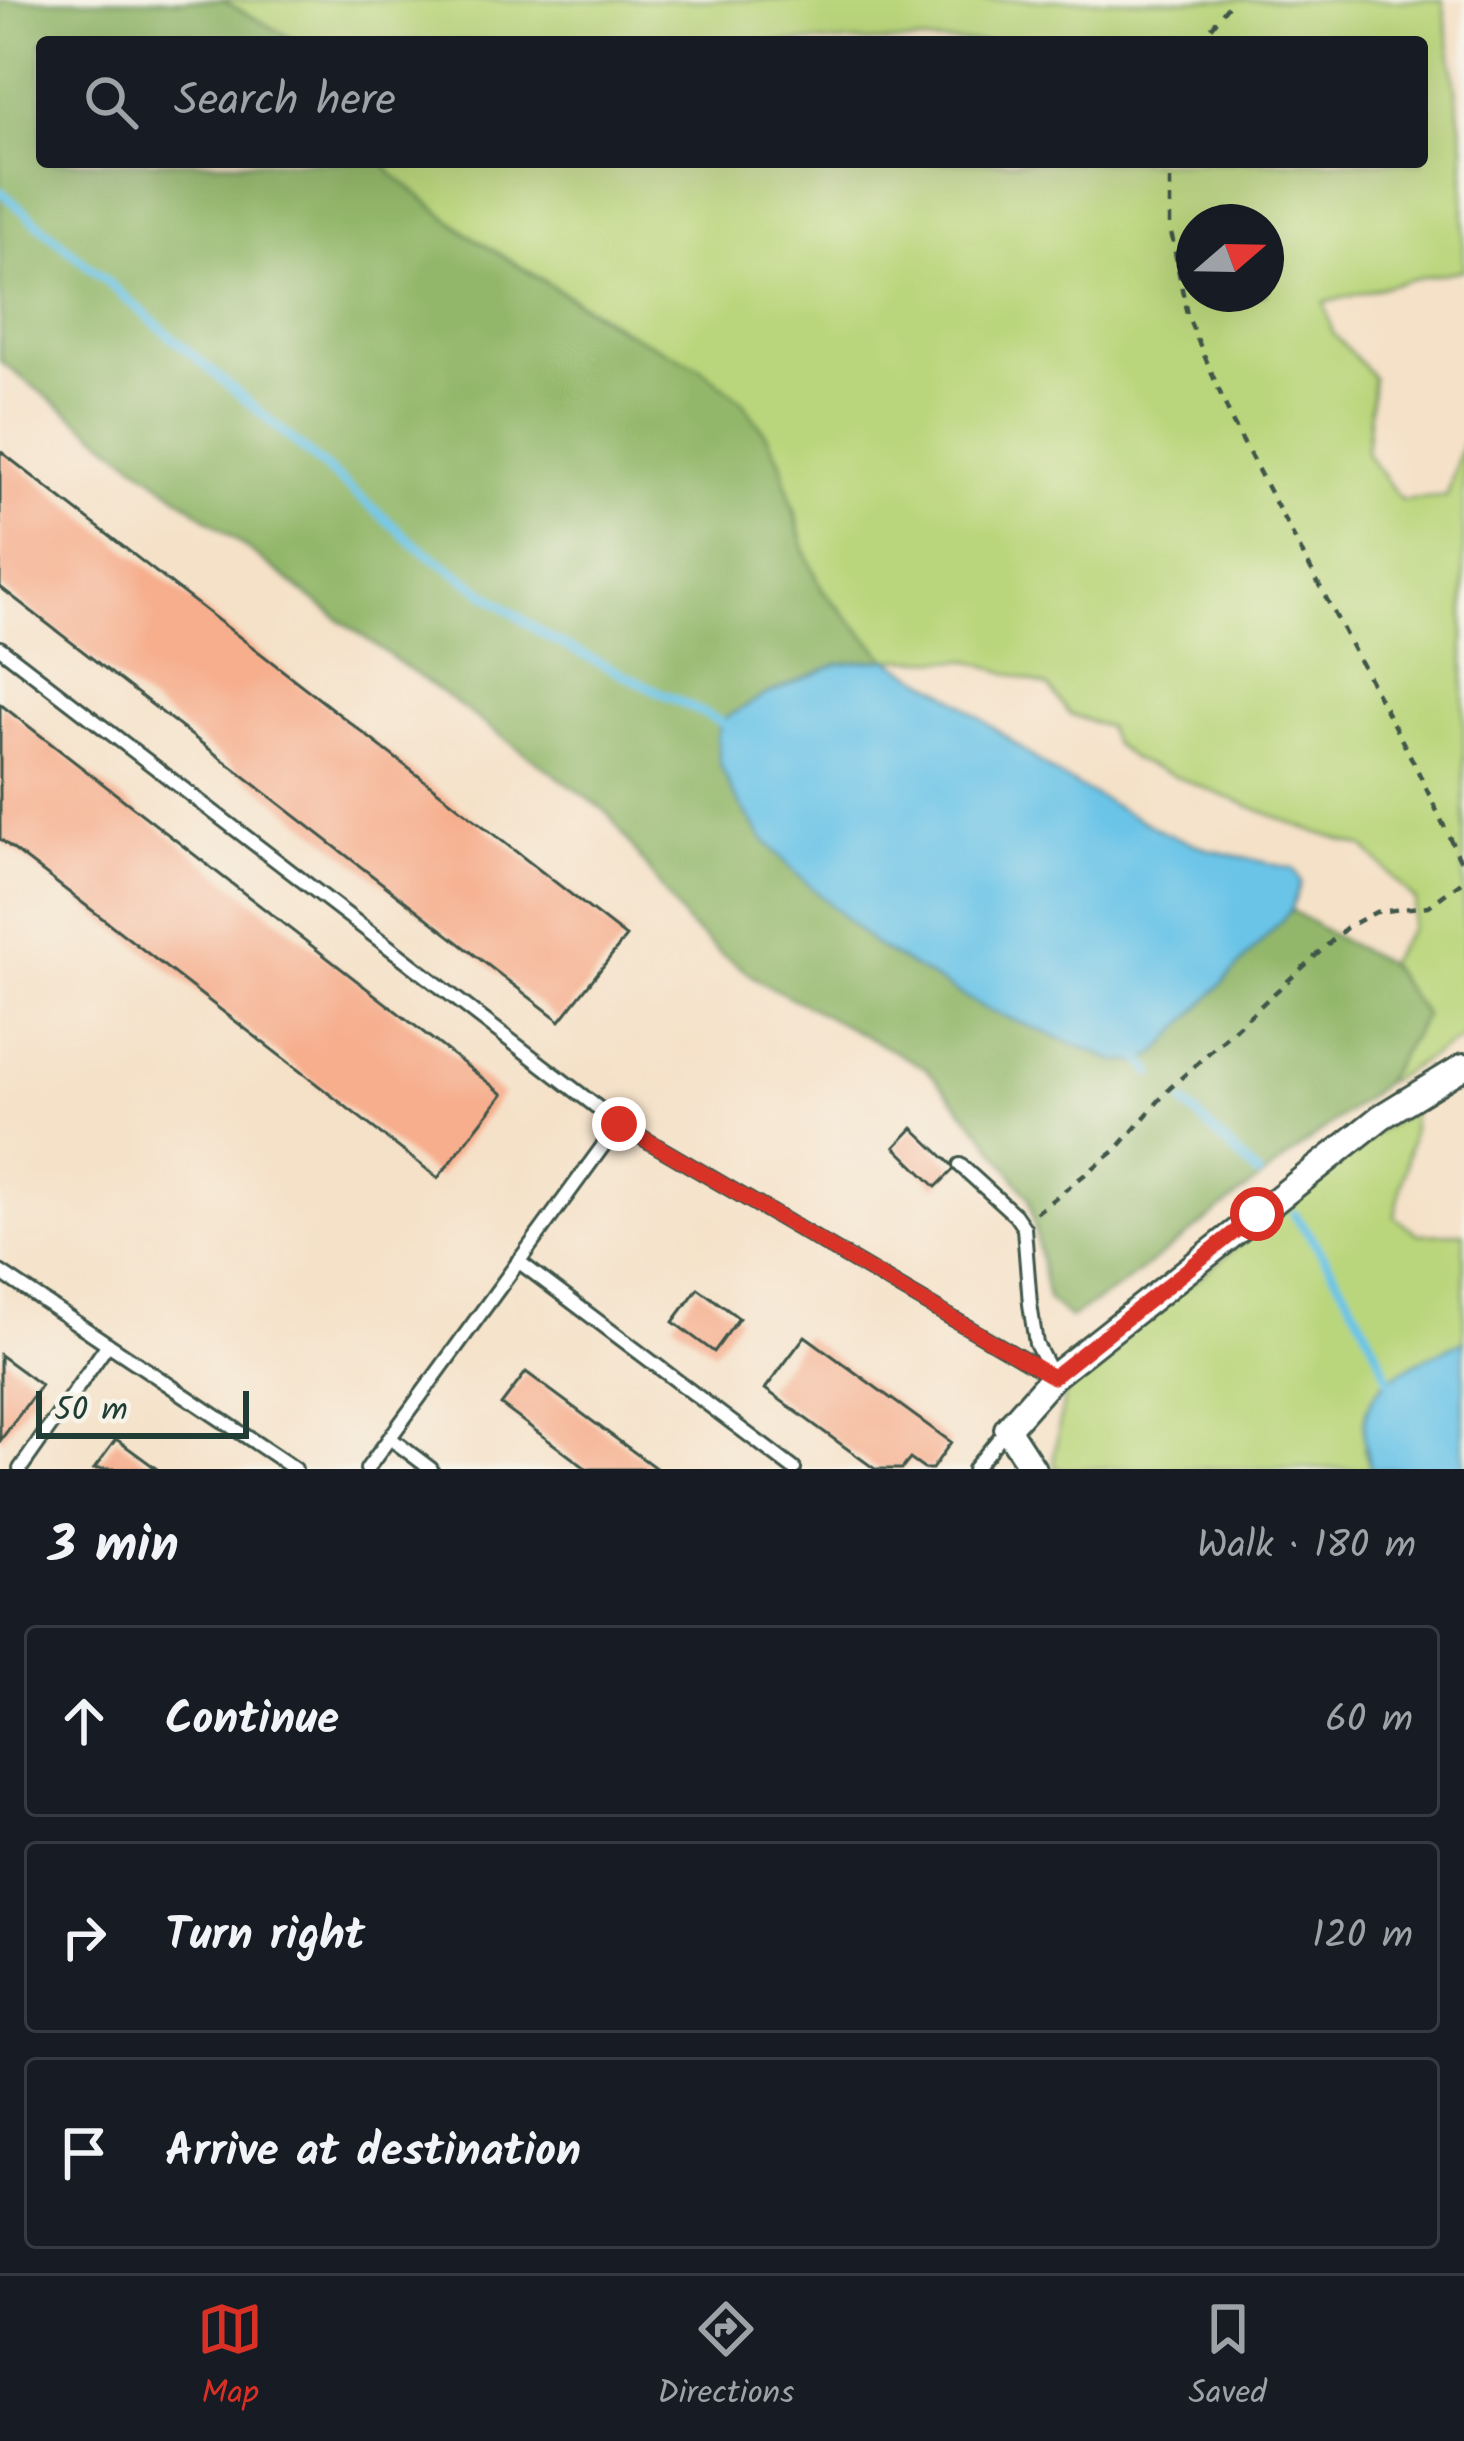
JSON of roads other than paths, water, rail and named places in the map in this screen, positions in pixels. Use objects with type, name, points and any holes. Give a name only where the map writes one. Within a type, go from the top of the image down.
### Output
[{"type":"street","points":[[1033,1469],[1007,1429],[1053,1377],[1381,1118],[1464,1066]]},
{"type":"lane","points":[[0,648],[619,1124],[1053,1377]]},
{"type":"lane","points":[[367,1469],[619,1124]]},
{"type":"lane","points":[[961,1166],[1022,1225],[1036,1344],[1053,1377]]},
{"type":"lane","points":[[518,1261],[794,1469]]},
{"type":"lane","points":[[0,1272],[295,1469]]},
{"type":"lane","points":[[20,1469],[108,1344]]},
{"type":"lane","points":[[974,1469],[1007,1429]]},
{"type":"lane","points":[[390,1438],[431,1469]]},
{"type":"water","points":[[887,659],[947,693],[1057,775],[1165,833],[1211,850],[1294,869],[1301,882],[1291,910],[1157,1053],[1139,1063],[1114,1060],[986,1009],[874,944],[762,837],[733,794],[720,764],[717,737],[721,721],[765,695],[838,664]]},
{"type":"water","points":[[1464,1341],[1464,1469],[1371,1469],[1364,1441],[1372,1400],[1400,1372]]},
{"type":"waterway","points":[[0,191],[416,545],[549,638],[727,725]]},
{"type":"waterway","points":[[1136,1053],[1152,1073]]},
{"type":"waterway","points":[[1184,1103],[1258,1175]]},
{"type":"waterway","points":[[1294,1214],[1349,1297],[1392,1387]]}]
